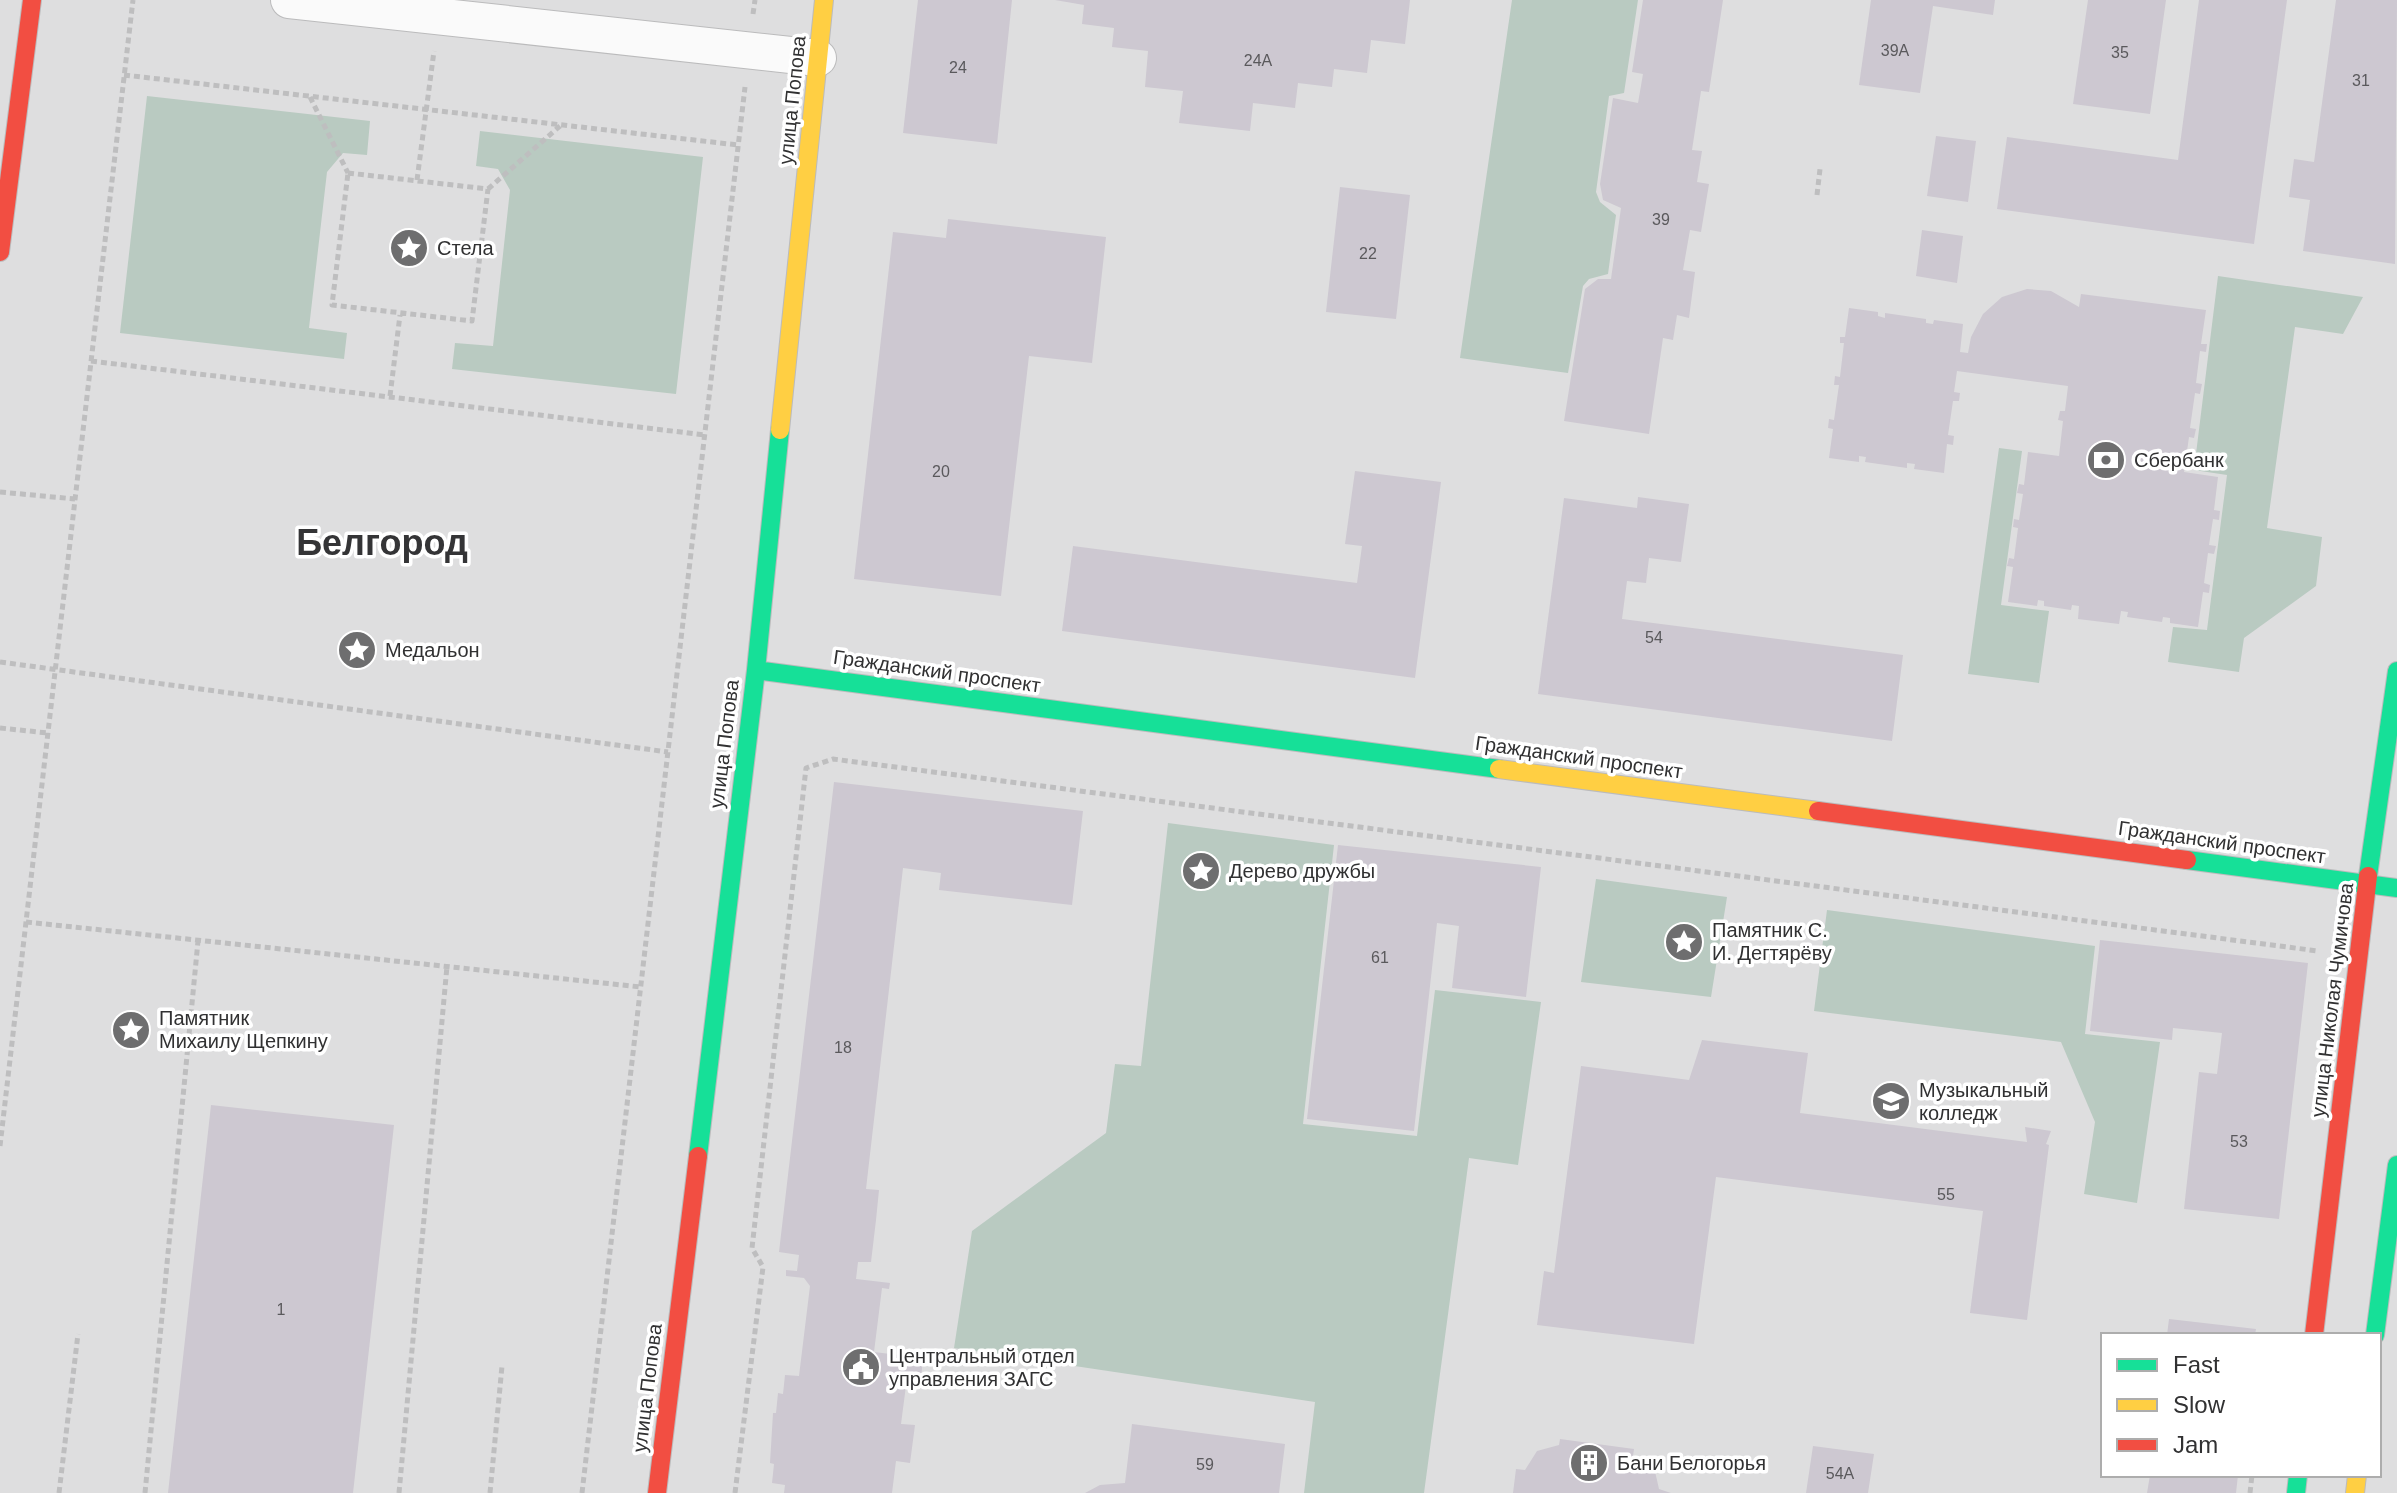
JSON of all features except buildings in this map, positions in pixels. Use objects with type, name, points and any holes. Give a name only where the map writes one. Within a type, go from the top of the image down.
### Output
[{"type":"street","points":[[0,252],[32,0]]},
{"type":"street","points":[[289,0],[818,58]]},
{"type":"street","name":"улица Попова","points":[[657,1493],[756,670],[824,0]]},
{"type":"street","name":"Гражданский проспект","points":[[756,670],[2397,888]]},
{"type":"street","name":"улица Николая Чумичова","points":[[2314,1333],[2367,884],[2397,671]]},
{"type":"street","points":[[2375,1333],[2397,1165]]},
{"type":"path","points":[[0,1146],[133,0]]},
{"type":"path","points":[[582,1493],[755,0]]},
{"type":"path","points":[[417,180],[438,17]]},
{"type":"path","points":[[124,75],[738,145]]},
{"type":"path","points":[[309,97],[348,173],[332,305],[400,315],[472,321],[488,189],[561,125]]},
{"type":"path","points":[[1817,195],[1820,169]]},
{"type":"path","points":[[348,173],[488,189]]},
{"type":"path","points":[[390,396],[400,315]]},
{"type":"path","points":[[91,361],[705,435]]},
{"type":"path","points":[[0,492],[75,499]]},
{"type":"path","points":[[0,662],[668,752]]},
{"type":"path","points":[[0,728],[48,733]]},
{"type":"path","points":[[735,1493],[763,1267],[752,1248],[806,768],[833,759],[2318,951],[2316,966]]},
{"type":"path","points":[[26,922],[641,987]]},
{"type":"path","points":[[145,1493],[198,940]]},
{"type":"path","points":[[399,1493],[447,966]]},
{"type":"path","points":[[59,1493],[78,1334]]},
{"type":"path","points":[[490,1493],[502,1366]]},
{"type":"shaded area","points":[[1512,0],[1638,0],[1624,93],[1609,96],[1596,192],[1600,202],[1616,215],[1608,274],[1589,279],[1583,286],[1568,373],[1460,358]]},
{"type":"shaded area","points":[[147,96],[370,121],[367,155],[343,153],[327,172],[309,328],[347,333],[344,359],[120,333]]},
{"type":"shaded area","points":[[480,131],[703,157],[676,394],[452,369],[455,343],[493,346],[510,190],[498,169],[476,166]]},
{"type":"shaded area","points":[[2218,276],[2363,297],[2343,334],[2295,327],[2267,528],[2322,537],[2316,586],[2244,638],[2239,672],[2168,662],[2173,627],[2207,630],[2227,475],[2194,470]]},
{"type":"shaded area","points":[[1999,448],[2022,451],[2001,605],[2049,611],[2039,683],[1968,674]]},
{"type":"shaded area","points":[[1168,823],[1334,845],[1303,1124],[1417,1136],[1435,990],[1541,1002],[1518,1165],[1469,1158],[1424,1493],[1304,1493],[1315,1402],[954,1348],[972,1231],[1106,1133],[1115,1064],[1141,1066]]},
{"type":"shaded area","points":[[1596,879],[1727,897],[1711,997],[1581,982]]},
{"type":"shaded area","points":[[1827,910],[2095,946],[2085,1034],[2160,1042],[2137,1203],[2084,1194],[2095,1122],[2061,1042],[1814,1011]]},
{"type":"traffic: fast","points":[[698,1156],[756,670],[780,430]]},
{"type":"traffic: fast","points":[[756,670],[1499,769]]},
{"type":"traffic: fast","points":[[2368,876],[2397,671]]},
{"type":"traffic: fast","points":[[2187,860],[2397,888]]},
{"type":"traffic: fast","points":[[2375,1333],[2397,1165]]},
{"type":"traffic: fast","points":[[2296,1493],[2298,1477]]},
{"type":"traffic: slow","points":[[780,430],[824,0]]},
{"type":"traffic: slow","points":[[1499,769],[1818,811]]},
{"type":"traffic: slow","points":[[2355,1493],[2357,1477]]},
{"type":"traffic: jam","points":[[0,252],[32,0]]},
{"type":"traffic: jam","points":[[1818,811],[2187,860]]},
{"type":"traffic: jam","points":[[2314,1333],[2368,876]]},
{"type":"traffic: jam","points":[[657,1493],[698,1156]]},
{"type":"place","name":"Стела","points":[[409,248]]},
{"type":"place","name":"Сбербанк","points":[[2106,460]]},
{"type":"place","name":"Медальон","points":[[357,650]]},
{"type":"place","name":"Дерево дружбы","points":[[1201,871]]},
{"type":"place","name":"Памятник С. И. Дегтярёву","points":[[1684,942]]},
{"type":"place","name":"Памятник Михаилу Щепкину","points":[[131,1030]]},
{"type":"place","name":"Музыкальный колледж","points":[[1891,1101]]},
{"type":"place","name":"Центральный отдел управления ЗАГС","points":[[861,1367]]},
{"type":"place","name":"Бани Белогорья","points":[[1589,1463]]},
{"type":"district","name":"Белгород","points":[[382,542]]}]
